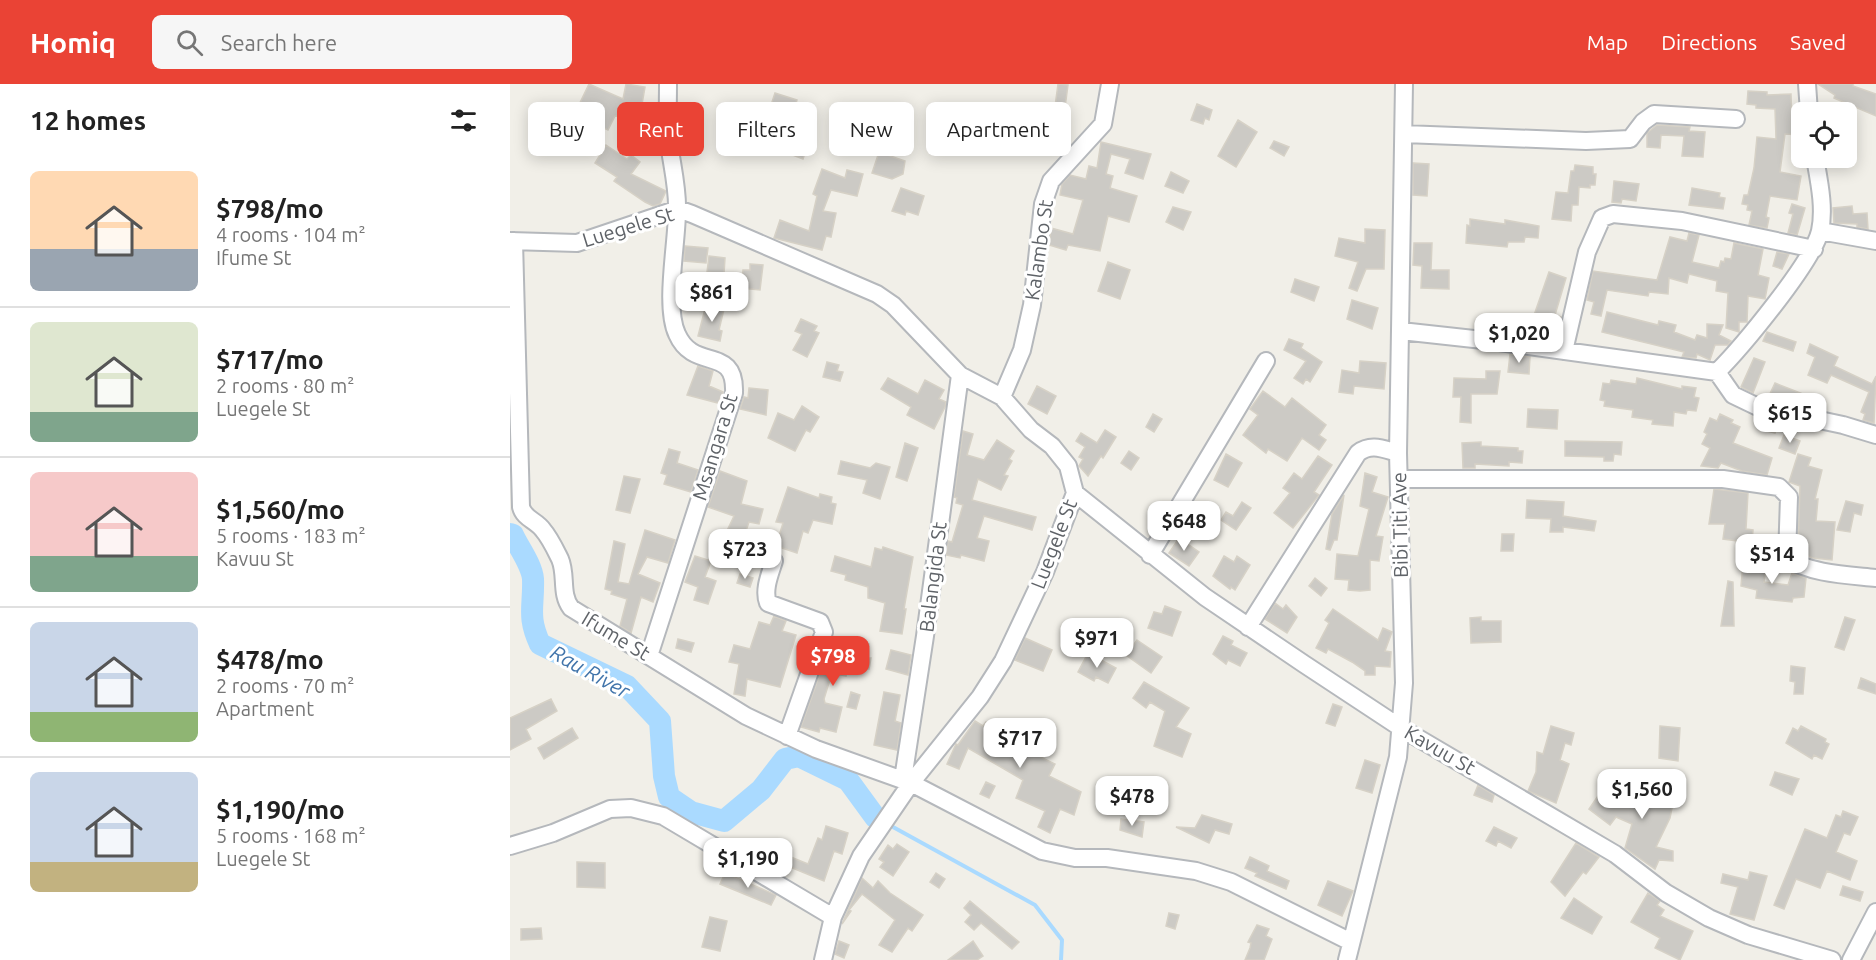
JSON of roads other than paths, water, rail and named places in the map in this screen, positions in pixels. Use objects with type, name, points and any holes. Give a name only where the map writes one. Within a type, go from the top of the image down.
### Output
[{"type":"street","name":"Msangara St","points":[[649,656],[734,393],[735,377],[732,370],[723,364],[699,357],[686,348],[677,334],[672,315],[678,209],[669,140],[668,84]]},
{"type":"street","name":"Kalambo St","points":[[1002,398],[1022,350],[1032,305],[1046,196],[1051,180],[1103,124],[1110,84]]},
{"type":"street","name":"Bibi Titi Ave","points":[[1347,960],[1398,758],[1404,683],[1398,453],[1404,84]]},
{"type":"street","points":[[1807,84],[1808,102]]},
{"type":"street","points":[[1404,134],[1586,141],[1630,139],[1643,122],[1654,114],[1736,119]]},
{"type":"street","points":[[1717,372],[1738,351],[1814,249],[1822,217],[1816,168]]},
{"type":"street","name":"Luegele St","points":[[512,241],[577,243],[678,209],[877,294],[893,305],[960,375],[1002,398],[1031,430],[1052,446],[1068,466],[1075,493],[1045,572],[1003,662],[980,697],[907,781],[861,856],[833,917],[823,960]]},
{"type":"street","points":[[1564,351],[1587,252],[1602,218],[1613,214],[1682,221],[1814,249]]},
{"type":"street","points":[[1820,231],[1876,241]]},
{"type":"street","name":"Ifume St","points":[[512,241],[519,488],[522,513],[544,531],[560,559],[563,568],[564,594],[571,609],[746,716],[787,736],[907,781],[1042,851],[1075,858],[1107,858],[1196,871],[1231,882],[1352,942]]},
{"type":"street","points":[[1401,331],[1717,372],[1733,394],[1758,407],[1844,425],[1876,435]]},
{"type":"street","points":[[1150,555],[1266,362]]},
{"type":"street","name":"Balangida St","points":[[907,781],[960,375]]},
{"type":"street","points":[[1248,627],[1358,453],[1366,447],[1374,447],[1398,453]]},
{"type":"street","points":[[1399,479],[1723,479],[1779,487],[1789,497],[1786,558],[1814,568],[1876,578]]},
{"type":"street","name":"Kavuu St","points":[[1075,493],[1150,555],[1248,627],[1401,728],[1615,854],[1666,892],[1709,918],[1748,935],[1832,960]]},
{"type":"street","points":[[774,561],[767,589],[768,603],[820,622],[824,632],[787,736]]},
{"type":"street","points":[[510,846],[553,833],[610,809],[631,808],[663,816],[833,917]]},
{"type":"street","points":[[1851,960],[1876,912]]},
{"type":"waterway","name":"Rau River","points":[[510,534],[513,535],[528,562],[532,574],[532,619],[540,644],[627,686],[660,721],[664,776],[669,797],[691,812],[724,821],[761,790],[785,759],[799,756],[848,780],[875,817]]},
{"type":"waterway","points":[[893,827],[1035,905],[1062,940],[1061,960]]}]
